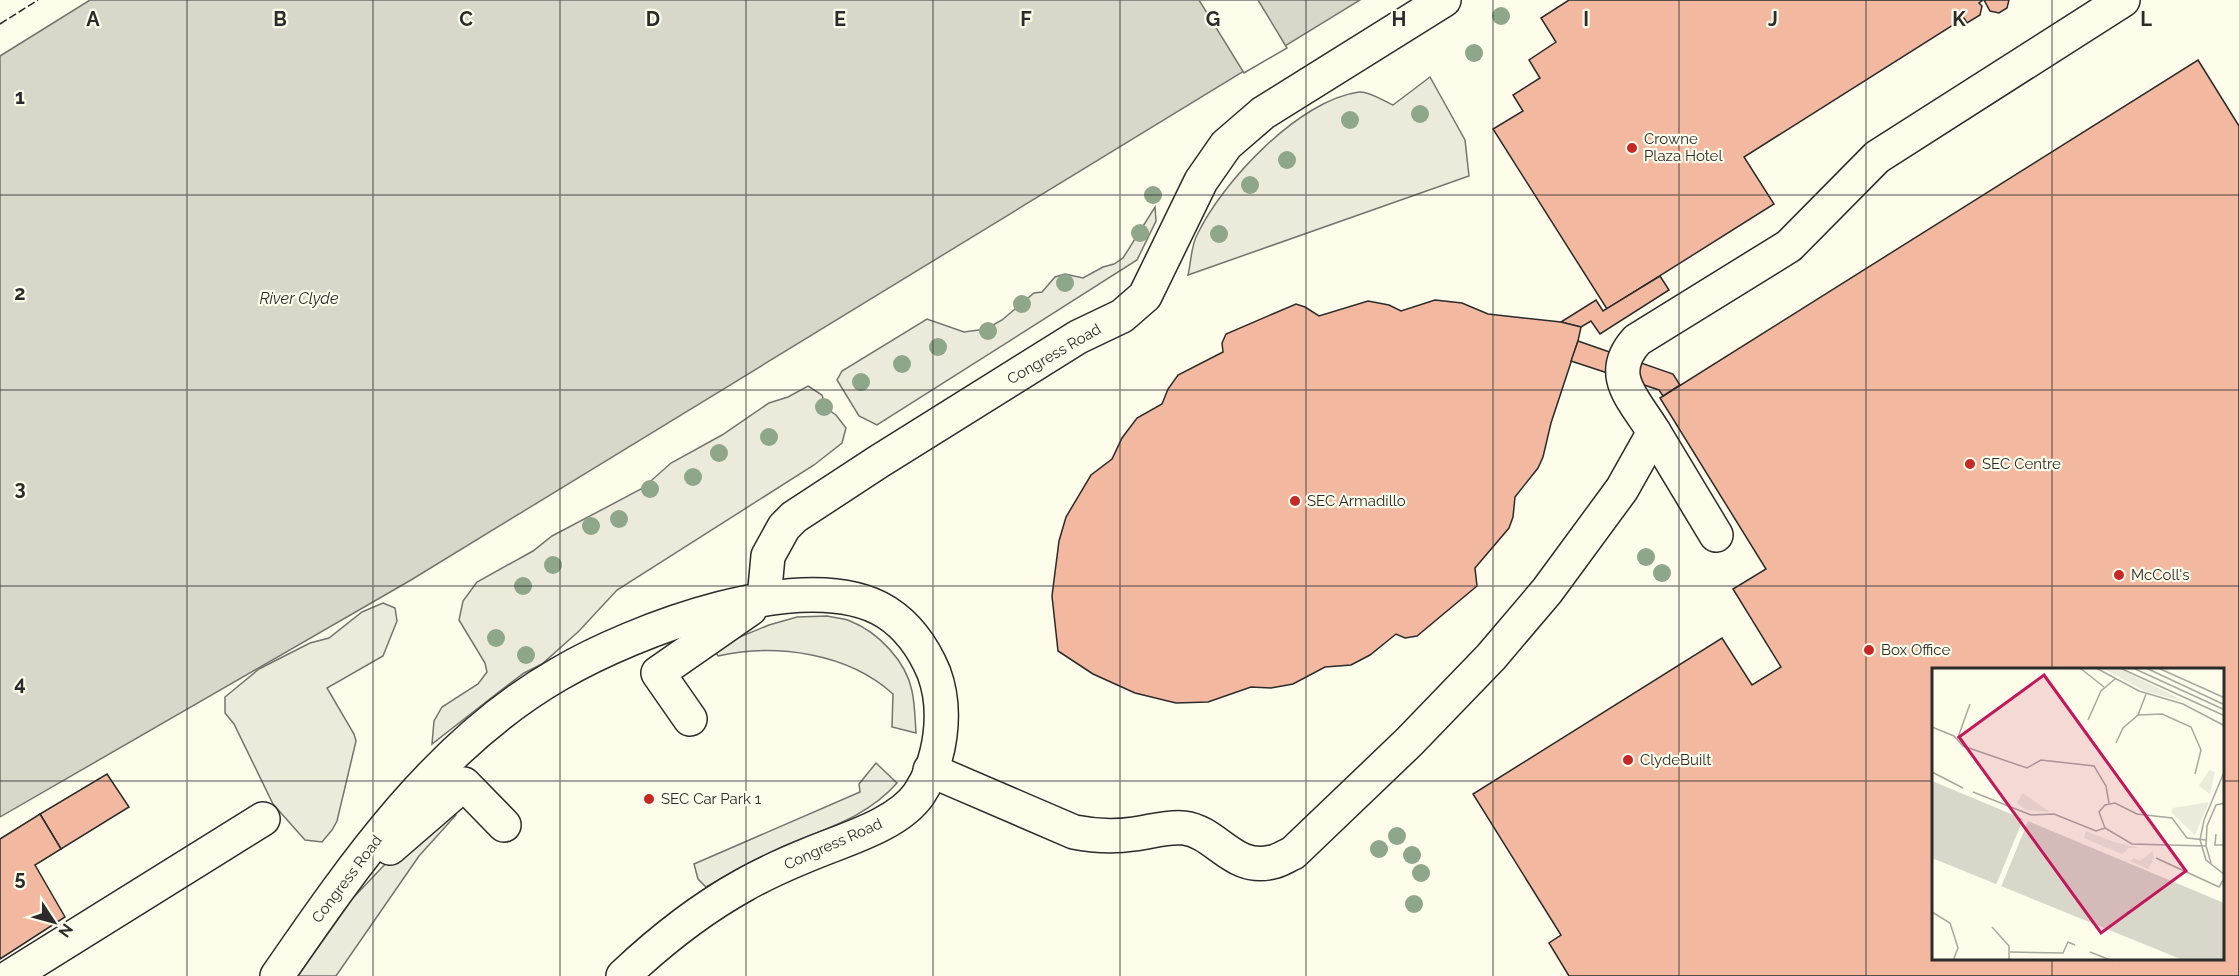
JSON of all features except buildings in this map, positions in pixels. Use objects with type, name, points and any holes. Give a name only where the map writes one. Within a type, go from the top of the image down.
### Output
[{"type":"street","name":"Congress Road","points":[[764,599],[768,556],[784,527],[794,517],[1078,337],[1122,316],[1145,296],[1200,181],[1226,146],[1263,113],[1444,0]]},
{"type":"street","points":[[1716,535],[1627,389],[1621,373],[1624,358],[1637,340],[1789,246],[1876,157],[2123,0]]},
{"type":"street","points":[[930,770],[1074,832],[1098,836],[1184,828],[1204,834],[1234,857],[1252,863],[1272,862],[1293,853],[1409,742],[1491,657],[1547,591],[1622,489],[1654,432]]},
{"type":"street","name":"Congress Road","points":[[277,976],[386,828],[430,777],[466,741],[557,675],[615,644],[707,613],[764,599],[806,596],[836,597],[863,602],[884,611],[902,625],[917,642],[931,665],[939,686],[941,726],[930,770],[918,795],[902,811],[873,828],[745,884],[692,917],[623,976]]},
{"type":"street","points":[[690,719],[658,673],[764,599]]},
{"type":"street","points":[[332,899],[464,784],[504,825]]},
{"type":"street","points":[[11,976],[263,819]]},
{"type":"shaded area","points":[[1430,77],[1465,140],[1469,176],[1188,275],[1195,239],[1224,191],[1265,147],[1288,127],[1312,110],[1336,98],[1359,92],[1372,95],[1393,105]]},
{"type":"shaded area","points":[[1155,207],[1156,221],[1137,260],[877,425],[859,416],[837,380],[842,371],[927,319],[964,332],[986,329],[1002,320],[1034,293],[1042,292],[1055,277],[1065,274],[1083,278],[1114,264],[1123,258]]},
{"type":"shaded area","points":[[808,386],[822,395],[826,408],[836,415],[846,428],[842,443],[814,465],[617,590],[579,631],[542,664],[524,673],[432,744],[434,721],[442,707],[478,684],[487,672],[485,663],[459,620],[463,601],[477,582],[533,551],[552,536],[643,488],[671,463],[722,435],[769,403],[788,397]]},
{"type":"shaded area","points":[[383,603],[395,608],[397,621],[383,656],[327,688],[356,741],[337,821],[322,842],[305,840],[273,804],[234,724],[225,713],[225,697],[259,669],[310,643],[329,638],[362,612]]},
{"type":"shaded area","points":[[827,616],[847,620],[871,632],[897,659],[904,669],[912,691],[916,733],[892,727],[893,694],[875,680],[855,669],[810,655],[763,651],[718,656],[713,648],[769,625],[797,617]]},
{"type":"shaded area","points":[[876,763],[897,783],[859,814],[784,846],[706,887],[698,879],[694,864],[860,792],[859,784]]},
{"type":"shaded area","points":[[451,807],[456,815],[419,856],[336,976],[298,976],[353,898],[391,858]]},
{"type":"water","name":"River Clyde","points":[[90,0],[1360,0],[411,580],[0,817],[0,56]]},
{"type":"pier","points":[[1199,0],[1258,0],[1287,48],[1244,73]]},
{"type":"fence","points":[[0,24],[38,0]]},
{"type":"place","name":"Crowne Plaza Hotel","points":[[1632,148]]},
{"type":"place","name":"SEC Centre","points":[[1970,464]]},
{"type":"place","name":"SEC Armadillo","points":[[1295,501]]},
{"type":"place","name":"McColl's","points":[[2119,575]]},
{"type":"place","name":"Box Office","points":[[1869,650]]},
{"type":"place","name":"ClydeBuilt","points":[[1628,760]]},
{"type":"place","name":"SEC Car Park 1","points":[[649,799]]}]
